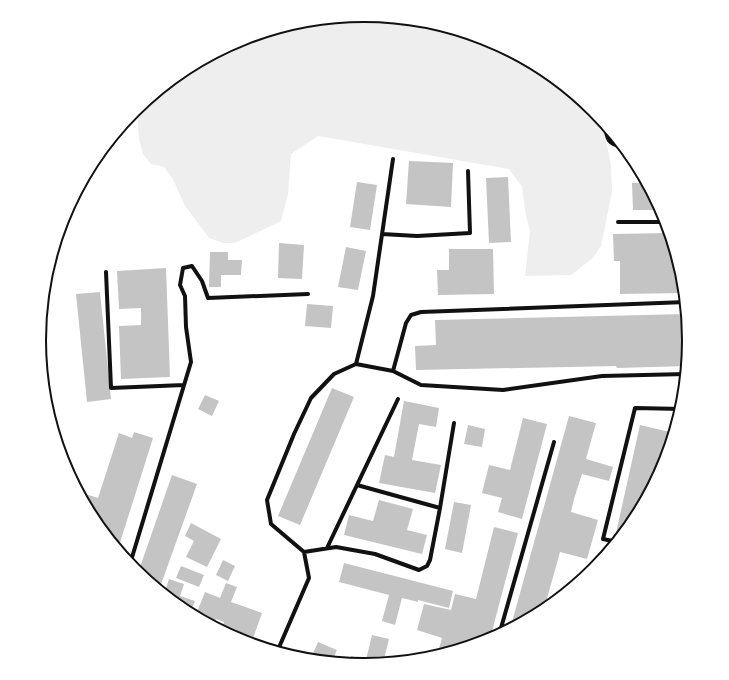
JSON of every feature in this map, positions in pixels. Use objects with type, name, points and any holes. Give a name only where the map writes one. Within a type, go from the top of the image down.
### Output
[{"type":"street","points":[[607,134],[608,139],[614,146],[617,146]]},
{"type":"street","points":[[356,364],[373,296],[393,159]]},
{"type":"street","points":[[382,234],[417,236],[470,233],[468,171]]},
{"type":"street","points":[[618,222],[660,222]]},
{"type":"street","points":[[132,557],[191,362],[186,326],[185,296],[180,285],[183,268],[192,266],[202,281],[208,298],[308,294]]},
{"type":"street","points":[[106,272],[111,388],[184,385]]},
{"type":"street","points":[[393,371],[406,323],[412,315],[421,312],[680,302]]},
{"type":"street","points":[[279,646],[309,578],[304,552],[271,524],[267,500],[311,398],[334,374],[356,364],[393,371],[421,385],[502,390],[602,376],[681,374]]},
{"type":"street","points":[[327,548],[398,399]]},
{"type":"street","points":[[611,541],[603,539],[635,408],[675,408]]},
{"type":"street","points":[[304,552],[336,547],[375,554],[419,570],[427,566],[430,560],[440,508],[454,423]]},
{"type":"street","points":[[502,626],[554,442]]},
{"type":"street","points":[[357,485],[440,508]]},
{"type":"shaded area","points":[[364,22],[406,25],[447,33],[486,46],[524,65],[558,88],[604,130],[611,165],[612,192],[601,246],[593,258],[571,275],[525,276],[530,231],[526,216],[522,187],[509,169],[318,136],[291,154],[288,194],[281,221],[235,243],[223,243],[209,238],[184,204],[173,179],[164,167],[151,164],[143,154],[139,139],[137,118],[155,101],[188,76],[243,46],[282,33],[323,25]]},
{"type":"building","points":[[409,161],[453,163],[451,207],[406,204]]},
{"type":"building","points":[[508,177],[511,242],[489,243],[486,178]]},
{"type":"building","points":[[357,182],[377,185],[370,230],[350,227]]},
{"type":"building","points":[[632,183],[641,183],[655,210],[633,210]]},
{"type":"building","points":[[664,233],[672,258],[679,293],[620,294],[620,261],[614,261],[613,234]]},
{"type":"building","points":[[279,243],[304,245],[302,279],[278,278]]},
{"type":"building","points":[[346,247],[366,251],[358,290],[338,287]]},
{"type":"building","points":[[449,249],[493,249],[494,294],[438,295],[437,270],[449,270]]},
{"type":"building","points":[[210,252],[228,252],[228,260],[242,260],[241,275],[221,275],[221,287],[209,287]]},
{"type":"building","points":[[166,268],[170,377],[121,379],[119,326],[141,325],[141,308],[119,309],[117,271]]},
{"type":"building","points":[[100,292],[111,399],[87,402],[76,294]]},
{"type":"building","points":[[307,304],[333,306],[331,328],[305,326]]},
{"type":"building","points":[[682,314],[682,366],[416,370],[415,346],[436,345],[435,320]]},
{"type":"building","points":[[332,388],[354,397],[300,525],[278,516]]},
{"type":"building","points":[[205,395],[219,401],[212,416],[198,409]]},
{"type":"building","points":[[404,401],[439,408],[436,427],[419,424],[412,460],[441,465],[435,493],[379,483],[385,455],[394,457]]},
{"type":"building","points":[[569,416],[596,423],[586,459],[613,467],[609,481],[582,474],[574,499],[571,512],[598,520],[587,559],[560,552],[547,600],[512,621]]},
{"type":"building","points":[[523,418],[547,424],[522,519],[498,512],[502,498],[482,493],[489,465],[510,470]]},
{"type":"building","points":[[468,425],[485,429],[482,447],[464,444]]},
{"type":"building","points":[[640,425],[669,432],[650,481],[629,517],[617,533],[616,533]]},
{"type":"building","points":[[134,432],[153,438],[120,544],[100,517],[86,494],[98,498],[119,433],[132,438]]},
{"type":"building","points":[[172,475],[197,484],[161,584],[141,566]]},
{"type":"building","points":[[379,500],[413,509],[407,530],[427,535],[422,554],[344,535],[349,515],[373,521]]},
{"type":"building","points":[[454,502],[471,505],[462,553],[445,549]]},
{"type":"building","points":[[191,523],[221,539],[207,567],[186,557],[194,541],[185,536]]},
{"type":"building","points":[[494,527],[518,533],[492,631],[467,641],[439,649],[442,638],[417,630],[424,604],[451,610],[455,594],[476,599]]},
{"type":"building","points":[[223,560],[235,566],[228,581],[216,575]]},
{"type":"building","points":[[344,563],[453,591],[449,608],[418,600],[418,602],[402,598],[395,625],[382,621],[389,595],[339,582]]},
{"type":"building","points":[[181,566],[204,575],[199,587],[176,578]]},
{"type":"building","points":[[169,579],[184,584],[180,596],[195,601],[193,607],[171,592],[166,588]]},
{"type":"building","points":[[226,583],[237,587],[231,602],[262,613],[253,638],[224,625],[224,622],[216,619],[215,621],[198,610],[205,592],[220,598]]},
{"type":"building","points":[[372,635],[389,639],[384,657],[367,658]]},
{"type":"building","points":[[318,642],[337,650],[334,656],[313,654]]}]
